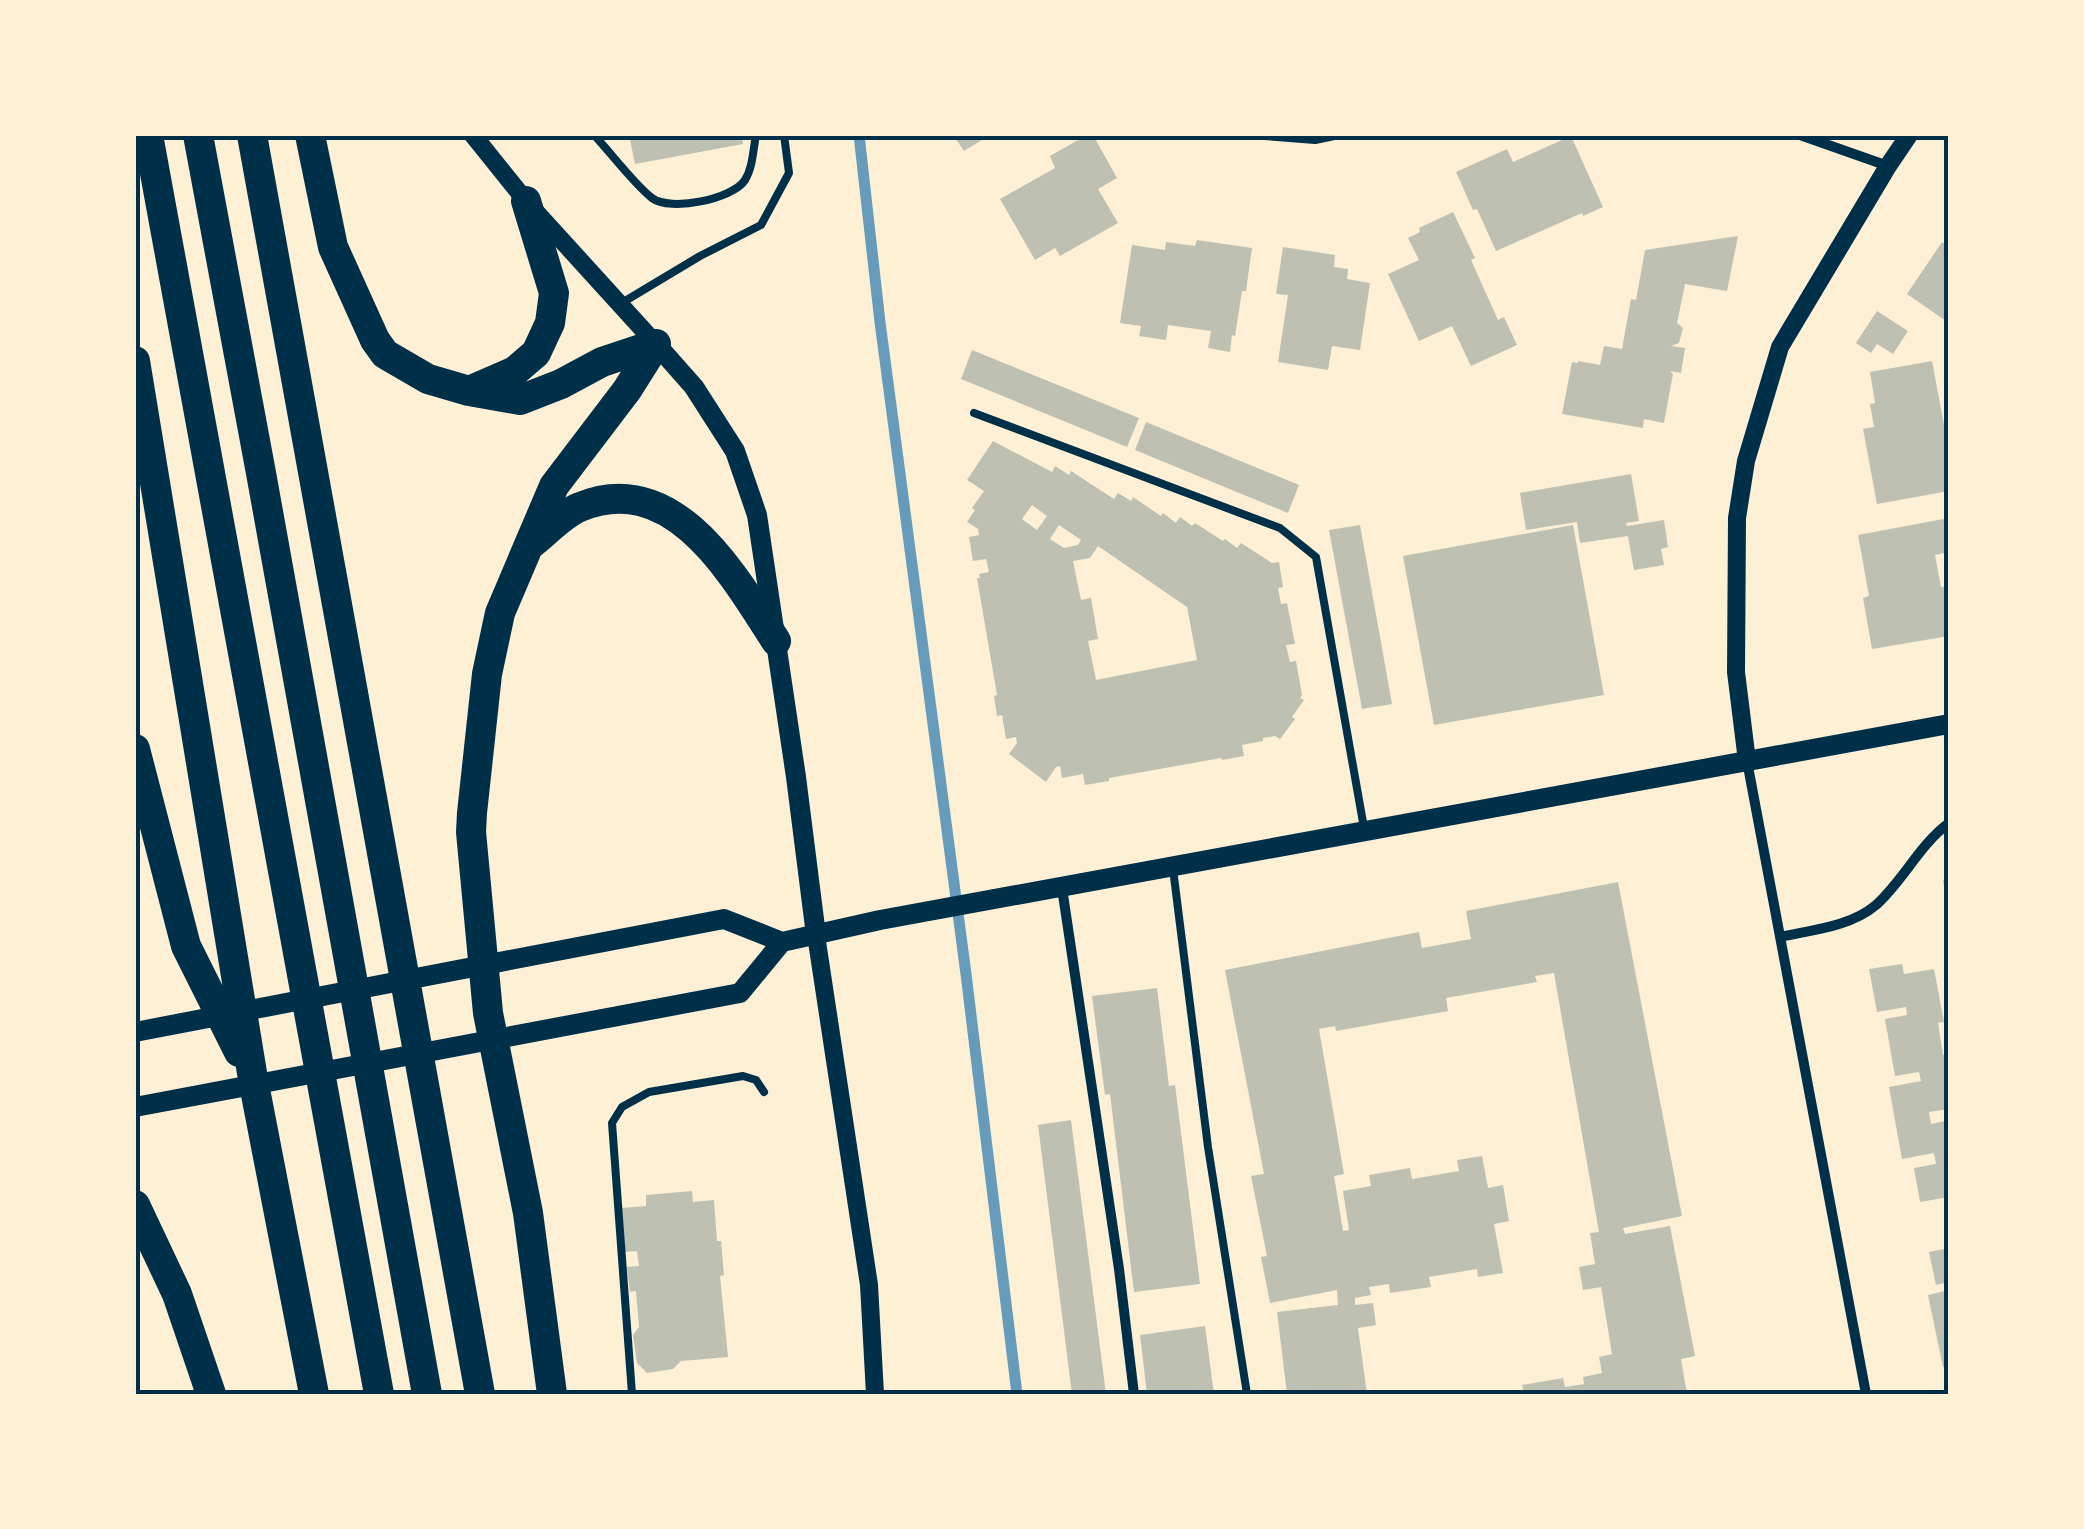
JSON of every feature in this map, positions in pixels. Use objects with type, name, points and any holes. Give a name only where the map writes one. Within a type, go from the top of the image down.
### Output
[{"type":"highway","points":[[148,135],[379,1394]]},
{"type":"highway","points":[[198,135],[426,1394]]},
{"type":"highway","points":[[252,135],[480,1394]]},
{"type":"highway","points":[[310,135],[333,247],[386,354],[428,378],[469,391],[520,400],[602,362],[656,344]]},
{"type":"highway","points":[[469,391],[515,371],[536,353],[550,323],[554,294],[526,201]]},
{"type":"highway","points":[[552,1394],[528,1213],[488,1013],[471,832],[490,659],[500,613],[554,486],[627,390],[656,344]]},
{"type":"highway","points":[[135,360],[253,1079],[314,1394]]},
{"type":"highway","points":[[528,546],[577,508],[608,499],[653,504],[691,529],[727,565],[776,640]]},
{"type":"highway","points":[[135,749],[186,946],[253,1079]]},
{"type":"highway","points":[[135,1206],[177,1294],[210,1394]]},
{"type":"main road","points":[[656,344],[694,387],[735,450],[756,514],[816,935]]},
{"type":"main road","points":[[139,1032],[724,919],[782,942],[880,920],[1949,724]]},
{"type":"main road","points":[[135,1108],[740,993],[782,942]]},
{"type":"street","points":[[473,135],[526,201],[656,344]]},
{"type":"street","points":[[1265,135],[1315,140],[1334,135]]},
{"type":"street","points":[[1800,135],[1888,166]]},
{"type":"street","points":[[1866,1394],[1747,760],[1736,672],[1737,518],[1746,460],[1780,346],[1909,135]]},
{"type":"street","points":[[1780,937],[1838,925],[1875,906],[1949,824]]},
{"type":"street","points":[[1062,888],[1134,1394]]},
{"type":"street","points":[[816,935],[869,1285],[876,1394]]},
{"type":"lane","points":[[594,135],[654,200],[673,205],[730,194],[744,183],[756,135]]},
{"type":"lane","points":[[620,304],[761,225],[789,173],[784,135]]},
{"type":"lane","points":[[974,414],[1280,528],[1316,556],[1364,832]]},
{"type":"lane","points":[[1173,868],[1208,1147],[1247,1394]]},
{"type":"lane","points":[[632,1394],[612,1123],[622,1108],[649,1092],[744,1076],[756,1080],[764,1092]]},
{"type":"building","points":[[629,135],[741,135],[743,144],[635,164]]},
{"type":"building","points":[[953,135],[990,135],[964,151]]},
{"type":"building","points":[[1093,135],[1117,178],[1098,189],[1118,223],[1060,256],[1055,248],[1035,260],[1000,199],[1055,168],[1050,156]]},
{"type":"building","points":[[1571,136],[1603,207],[1496,251],[1456,172],[1507,149],[1513,162]]},
{"type":"building","points":[[1453,212],[1498,320],[1504,317],[1517,345],[1471,366],[1452,326],[1419,341],[1388,274],[1419,260],[1408,238],[1420,232],[1419,228]]},
{"type":"building","points":[[1738,236],[1727,291],[1685,284],[1677,323],[1683,328],[1679,343],[1671,346],[1685,348],[1681,373],[1670,371],[1673,374],[1664,423],[1644,419],[1643,428],[1562,414],[1572,362],[1600,365],[1604,346],[1622,349],[1645,250]]},
{"type":"building","points":[[1197,240],[1252,248],[1246,291],[1242,291],[1230,352],[1208,348],[1211,331],[1168,325],[1166,340],[1139,336],[1141,326],[1120,323],[1132,245],[1165,250],[1166,242],[1195,246]]},
{"type":"building","points":[[1949,241],[1949,323],[1907,294],[1942,242],[1946,245]]},
{"type":"building","points":[[1283,247],[1335,255],[1334,267],[1348,269],[1347,279],[1370,283],[1360,350],[1332,346],[1328,370],[1278,362],[1288,295],[1276,294]]},
{"type":"building","points":[[1877,311],[1908,331],[1893,354],[1877,344],[1871,353],[1856,343]]},
{"type":"building","points":[[972,350],[1139,418],[1127,447],[961,379]]},
{"type":"building","points":[[1932,361],[1949,451],[1949,491],[1877,504],[1863,429],[1874,427],[1870,372]]},
{"type":"building","points":[[1146,422],[1299,485],[1288,513],[1135,450]]},
{"type":"building","points":[[993,441],[1052,472],[1055,466],[1069,475],[1071,471],[1114,499],[1118,493],[1131,501],[1133,497],[1176,523],[1180,517],[1237,548],[1241,543],[1272,563],[1279,562],[1281,604],[1287,603],[1295,644],[1286,645],[1290,662],[1296,661],[1300,698],[1304,700],[1280,739],[1275,736],[1242,745],[1244,756],[1085,785],[1083,774],[1062,778],[1060,766],[1046,782],[1009,754],[1017,743],[1016,737],[1006,739],[1002,715],[997,716],[997,695],[977,578],[989,572],[986,559],[973,561],[969,537],[979,535],[978,529],[967,522],[984,491],[967,480]],"holes":[[[1032,505],[1047,516],[1037,530],[1022,519]],[[1059,525],[1081,540],[1078,545],[1064,548],[1050,539]],[[1098,546],[1187,607],[1197,660],[1096,680],[1088,641],[1098,639],[1091,598],[1081,600],[1073,561],[1090,558]]]},
{"type":"building","points":[[1631,474],[1639,521],[1626,523],[1627,526],[1664,520],[1668,547],[1661,549],[1664,565],[1634,570],[1628,536],[1580,543],[1577,522],[1526,530],[1520,493]]},
{"type":"building","points":[[1949,518],[1949,552],[1935,555],[1941,587],[1949,586],[1949,636],[1872,649],[1863,598],[1869,596],[1858,535]]},
{"type":"building","points":[[1360,525],[1392,704],[1362,709],[1329,530]]},
{"type":"building","points":[[1573,525],[1604,695],[1434,725],[1403,556]]},
{"type":"building","points":[[1949,879],[1949,904],[1947,904],[1943,880]]},
{"type":"building","points":[[1618,882],[1682,1216],[1623,1228],[1625,1234],[1670,1226],[1695,1356],[1681,1359],[1687,1394],[1524,1394],[1522,1385],[1563,1378],[1565,1387],[1584,1384],[1583,1377],[1602,1373],[1599,1357],[1612,1354],[1601,1287],[1583,1290],[1579,1267],[1595,1264],[1590,1233],[1599,1232],[1554,973],[1535,976],[1537,982],[1446,998],[1448,1011],[1336,1031],[1335,1026],[1319,1029],[1344,1174],[1334,1176],[1343,1231],[1349,1230],[1343,1191],[1371,1186],[1369,1175],[1410,1168],[1412,1179],[1459,1171],[1457,1160],[1482,1156],[1488,1188],[1503,1185],[1509,1221],[1494,1224],[1503,1273],[1478,1277],[1477,1269],[1429,1277],[1431,1287],[1390,1293],[1389,1284],[1369,1287],[1371,1295],[1355,1298],[1355,1305],[1373,1303],[1376,1325],[1358,1328],[1367,1394],[1287,1394],[1277,1312],[1338,1305],[1337,1290],[1270,1303],[1261,1257],[1267,1256],[1251,1176],[1264,1174],[1225,970],[1419,932],[1422,948],[1471,939],[1466,911]]},
{"type":"building","points":[[1902,964],[1904,974],[1934,969],[1944,1022],[1938,1023],[1943,1055],[1949,1054],[1949,1109],[1929,1112],[1931,1124],[1949,1120],[1949,1197],[1920,1202],[1914,1168],[1936,1164],[1934,1153],[1902,1159],[1889,1087],[1921,1081],[1919,1072],[1895,1076],[1885,1019],[1907,1015],[1906,1007],[1877,1012],[1869,969]]},
{"type":"building","points":[[1157,988],[1169,1086],[1175,1085],[1200,1284],[1134,1292],[1110,1094],[1105,1095],[1092,996]]},
{"type":"building","points":[[1071,1120],[1106,1394],[1072,1394],[1038,1125]]},
{"type":"building","points":[[692,1191],[693,1202],[714,1200],[717,1241],[721,1241],[724,1275],[720,1276],[728,1357],[681,1361],[673,1369],[647,1373],[637,1363],[633,1335],[639,1327],[636,1291],[630,1292],[627,1267],[639,1266],[637,1251],[625,1252],[622,1208],[646,1206],[646,1195]]},
{"type":"building","points":[[1949,1248],[1949,1282],[1936,1285],[1929,1252]]},
{"type":"building","points":[[1949,1290],[1949,1366],[1943,1367],[1928,1295]]},
{"type":"building","points":[[1205,1326],[1214,1394],[1147,1394],[1140,1335]]},
{"type":"waterway","points":[[859,135],[1017,1394]]}]
